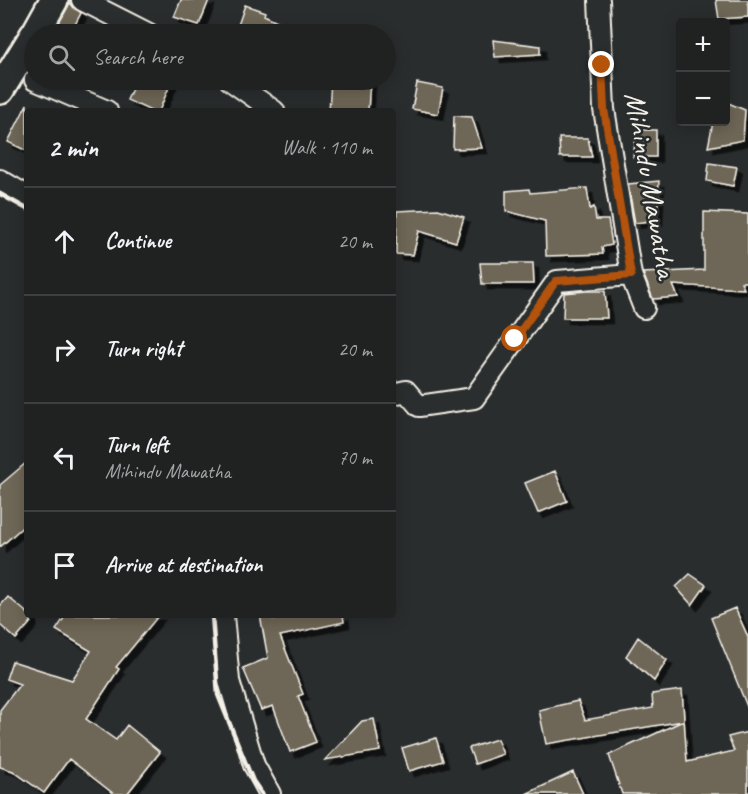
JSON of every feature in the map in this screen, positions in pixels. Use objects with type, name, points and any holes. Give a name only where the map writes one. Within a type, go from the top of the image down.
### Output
[{"type":"street","points":[[41,24],[54,0]]},
{"type":"street","points":[[82,0],[129,24]]},
{"type":"street","name":"Mihindu Mawatha","points":[[599,0],[604,109],[631,275],[644,308]]},
{"type":"street","points":[[49,90],[99,108]]},
{"type":"street","points":[[244,90],[270,108]]},
{"type":"street","points":[[0,180],[24,194]]},
{"type":"street","points":[[396,393],[406,391],[419,406],[474,398],[556,281],[631,275]]},
{"type":"street","points":[[223,618],[229,681],[254,765],[270,794]]},
{"type":"building","points":[[181,0],[209,0],[199,24],[174,17]]},
{"type":"building","points":[[716,0],[748,0],[748,17],[719,18]]},
{"type":"building","points":[[70,3],[81,13],[75,24],[59,24]]},
{"type":"building","points":[[245,5],[265,12],[264,15],[283,24],[238,24]]},
{"type":"building","points":[[493,40],[540,46],[540,54],[495,57]]},
{"type":"building","points":[[417,83],[443,88],[438,114],[412,109]]},
{"type":"building","points":[[132,90],[168,90],[160,108],[144,108],[127,100]]},
{"type":"building","points":[[330,90],[369,90],[368,108],[329,108]]},
{"type":"building","points":[[730,104],[745,110],[743,140],[708,147],[712,126],[730,126]]},
{"type":"building","points":[[24,110],[24,150],[8,142]]},
{"type":"building","points":[[454,116],[472,117],[482,148],[453,149]]},
{"type":"building","points":[[637,130],[656,130],[656,157],[633,157]]},
{"type":"building","points":[[559,138],[588,138],[592,157],[560,157]]},
{"type":"building","points":[[709,163],[737,167],[733,186],[707,181]]},
{"type":"building","points":[[659,181],[657,220],[635,223],[628,184]]},
{"type":"building","points":[[587,188],[590,209],[594,207],[596,220],[608,220],[612,245],[602,247],[603,254],[546,256],[545,221],[506,211],[506,191],[529,189],[530,193]]},
{"type":"building","points":[[438,209],[464,217],[456,242],[419,231],[413,255],[396,254],[397,211]]},
{"type":"building","points":[[704,212],[748,214],[748,282],[741,282],[744,289],[673,285],[678,297],[653,299],[643,273],[704,270]]},
{"type":"building","points":[[480,263],[533,263],[534,284],[482,284]]},
{"type":"building","points":[[605,291],[607,318],[563,318],[564,293]]},
{"type":"building","points":[[24,465],[24,526],[0,547],[0,485]]},
{"type":"building","points":[[555,471],[567,501],[538,513],[525,483]]},
{"type":"building","points":[[690,574],[706,585],[692,605],[676,587]]},
{"type":"building","points":[[8,597],[24,610],[24,618],[31,618],[31,622],[16,639],[0,625],[0,606]]},
{"type":"building","points":[[735,608],[748,637],[748,709],[711,618]]},
{"type":"building","points":[[64,618],[157,618],[116,667],[119,669],[86,719],[116,740],[127,725],[160,752],[127,794],[114,794],[69,759],[44,793],[13,771],[0,767],[0,710],[20,684],[6,679],[12,661],[72,680],[91,651],[56,630]]},
{"type":"building","points":[[261,618],[343,618],[344,622],[280,636],[303,694],[298,696],[316,742],[290,752],[273,706],[261,710],[243,668],[268,658]]},
{"type":"building","points":[[638,637],[667,660],[654,681],[626,656]]},
{"type":"building","points":[[682,690],[687,762],[734,751],[728,737],[748,732],[748,794],[622,794],[609,755],[683,721],[546,744],[539,710],[578,701],[585,720],[653,708],[652,694]]},
{"type":"building","points":[[374,719],[380,751],[325,760],[362,721]]},
{"type":"building","points":[[436,738],[443,761],[409,771],[402,748]]},
{"type":"building","points":[[497,739],[503,754],[475,764],[469,748]]},
{"type":"building","points":[[573,772],[583,794],[526,794]]},
{"type":"railway","points":[[0,194],[24,207]]},
{"type":"railway","points":[[212,618],[218,695],[253,781],[262,794]]},
{"type":"route","points":[[515,339],[556,281],[631,275],[604,109],[602,65]]}]
